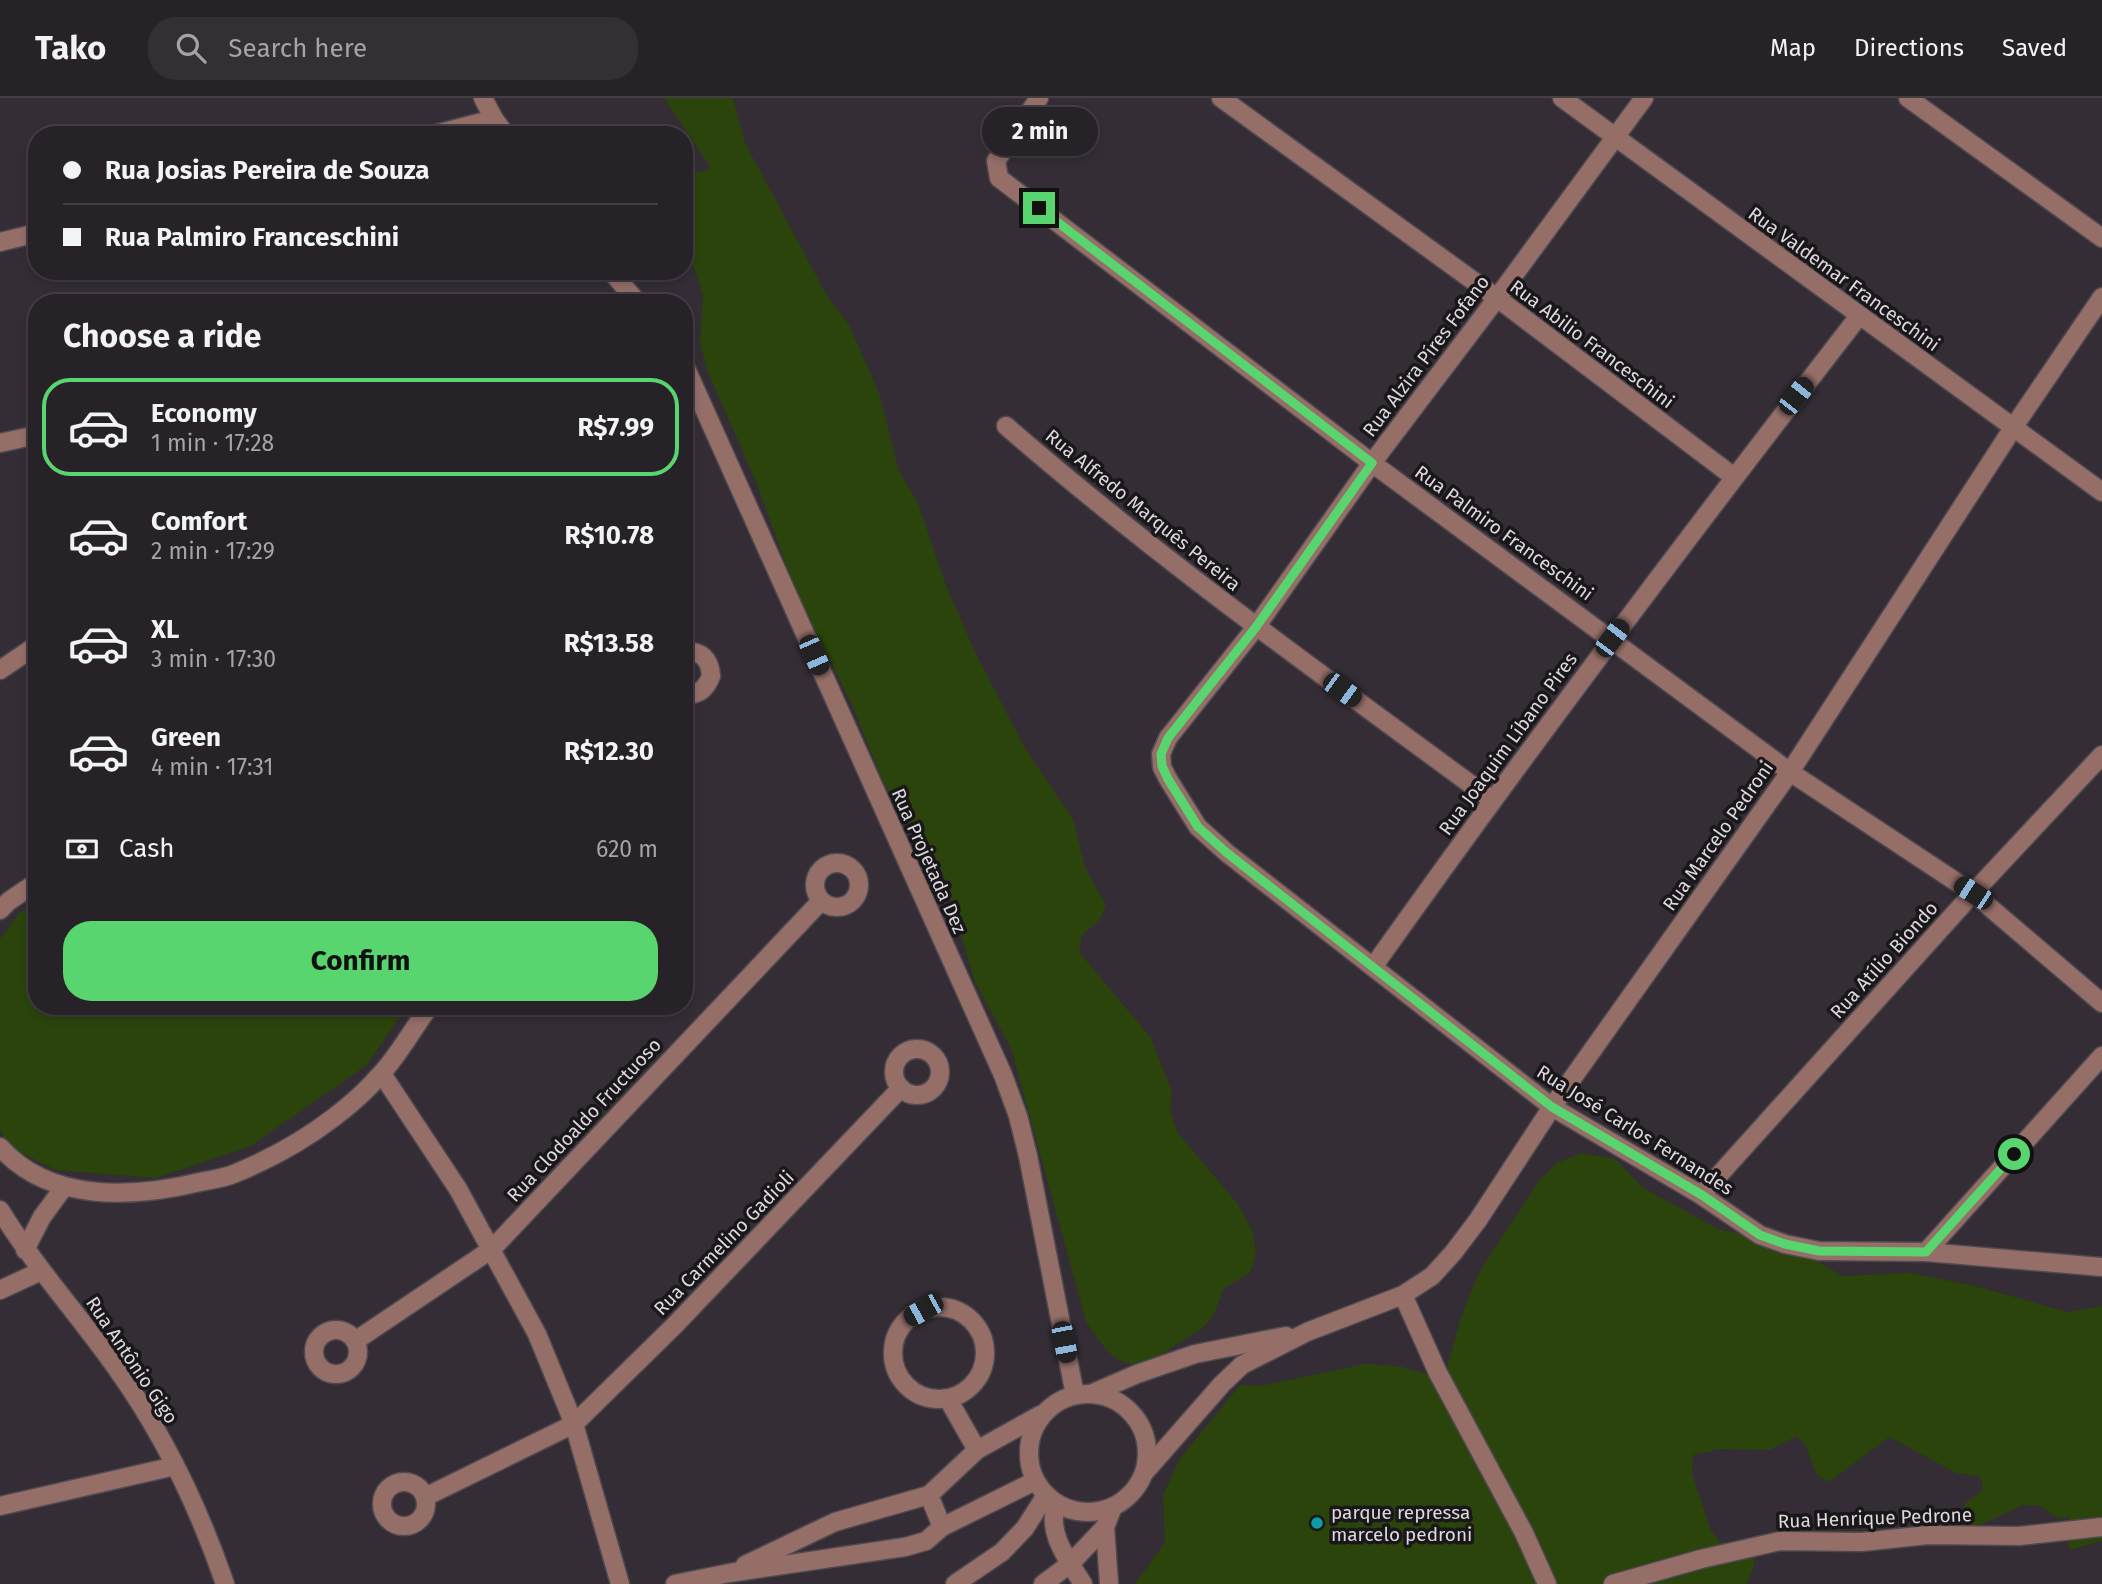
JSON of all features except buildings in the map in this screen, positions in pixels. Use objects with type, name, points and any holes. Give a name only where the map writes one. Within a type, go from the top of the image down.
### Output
[{"type":"street","points":[[483,98],[499,126]]},
{"type":"street","name":"Rua Palmiro Franceschini","points":[[1039,98],[996,161],[999,178],[1372,463],[1790,772],[1973,893],[2102,1003]]},
{"type":"street","name":"Rua Abilio Franceschini","points":[[1220,98],[1497,298],[1734,477]]},
{"type":"street","name":"Rua Valdemar Franceschini","points":[[1562,98],[2102,492]]},
{"type":"street","name":"Rua Alzira Píres Fofano","points":[[1168,779],[1162,766],[1161,754],[1168,738],[1256,627],[1372,463],[1644,98]]},
{"type":"street","points":[[1908,98],[2102,238]]},
{"type":"street","points":[[467,126],[494,119]]},
{"type":"street","points":[[0,242],[28,235]]},
{"type":"street","points":[[619,280],[630,294]]},
{"type":"street","name":"Rua Marcelo Pedroni","points":[[1144,1473],[1242,1365],[1307,1332],[1403,1295],[1432,1276],[1453,1253],[1478,1220],[1552,1107],[1790,772],[2102,296]]},
{"type":"street","name":"Rua Joaquim Líbano Pires","points":[[1373,967],[1612,638],[1859,316]]},
{"type":"street","name":"Rua Projetada Dez","points":[[693,384],[1003,1075],[1018,1116],[1084,1394]]},
{"type":"street","name":"Rua Alfredo Marquês Pereira","points":[[1006,426],[1256,627],[1492,800]]},
{"type":"street","points":[[0,443],[28,437]]},
{"type":"street","points":[[0,670],[28,651]]},
{"type":"street","points":[[693,651],[708,661],[711,676],[703,690],[693,694]]},
{"type":"street","name":"Rua Atílio Biondo","points":[[1702,1195],[1973,893],[2102,755]]},
{"type":"street","name":"Rua José Carlos Fernandes","points":[[1168,779],[1198,827],[1217,844],[1552,1107],[1702,1195],[1760,1235],[1785,1244],[1819,1251],[1926,1252],[2102,1267]]},
{"type":"street","points":[[0,910],[28,889]]},
{"type":"street","name":"Rua Clodoaldo Fructuoso","points":[[355,1340],[492,1249],[821,901]]},
{"type":"street","points":[[0,1147],[26,1169],[64,1187],[108,1193],[165,1190],[233,1175],[287,1149],[334,1118],[382,1074],[424,1015]]},
{"type":"street","points":[[1926,1252],[2102,1056]]},
{"type":"street","points":[[382,1074],[458,1188],[537,1334],[574,1424],[620,1584]]},
{"type":"street","name":"Rua Carmelino Gadioli","points":[[425,1497],[574,1424],[675,1325],[901,1088]]},
{"type":"street","points":[[25,1250],[42,1217],[64,1187]]},
{"type":"street","name":"Rua Antônio Gigo","points":[[0,1210],[25,1250],[79,1317],[148,1416],[207,1531],[225,1584]]},
{"type":"street","points":[[0,1290],[41,1271]]},
{"type":"street","points":[[1403,1295],[1438,1373],[1524,1533],[1547,1584]]},
{"type":"street","points":[[938,1307],[965,1315],[975,1325],[985,1352],[983,1368],[975,1382],[948,1399],[932,1399],[916,1394],[904,1384],[896,1370],[893,1355],[894,1340],[901,1327],[923,1310],[938,1307]]},
{"type":"street","name":"Rua Marcelo Pedroni","points":[[1084,1394],[1195,1354],[1307,1332]]},
{"type":"street","points":[[675,1584],[729,1573],[885,1552],[926,1541],[942,1527],[1046,1494],[1078,1512],[1096,1512],[1113,1507],[1135,1489],[1144,1473],[1145,1437],[1138,1420],[1126,1407],[1110,1397],[1084,1394],[1058,1401],[1043,1413],[977,1450],[929,1495],[835,1522],[729,1573]]},
{"type":"street","points":[[948,1399],[977,1450]]},
{"type":"street","points":[[1043,1413],[1033,1428],[1028,1446],[1029,1464],[1046,1494],[1053,1515],[1053,1527],[1083,1584]]},
{"type":"street","points":[[0,1506],[175,1466]]},
{"type":"street","points":[[955,1584],[1002,1552],[1025,1528],[1046,1494]]},
{"type":"street","points":[[929,1495],[942,1527]]},
{"type":"street","points":[[1043,1584],[1070,1563],[1105,1527],[1113,1507]]},
{"type":"street","points":[[1105,1527],[1109,1584]]},
{"type":"street","name":"Rua Henrique Pedrone","points":[[1613,1584],[1701,1559],[1780,1541],[1861,1542],[1928,1535],[2019,1536],[2102,1527]]},
{"type":"green space","points":[[664,98],[733,98],[745,143],[826,294],[849,325],[879,393],[899,471],[918,503],[945,583],[975,652],[1026,750],[1073,819],[1085,867],[1106,906],[1099,921],[1082,935],[1079,952],[1151,1038],[1172,1092],[1170,1109],[1177,1132],[1237,1203],[1252,1230],[1256,1253],[1250,1273],[1223,1289],[1207,1323],[1152,1361],[1137,1364],[1119,1359],[1103,1346],[1086,1321],[1011,1048],[975,982],[941,867],[903,817],[881,777],[851,702],[797,595],[757,484],[707,370],[700,343],[703,296],[693,266],[693,172],[708,170],[710,166],[693,141],[693,126],[683,126]]},
{"type":"green space","points":[[28,908],[28,1015],[401,1015],[367,1065],[249,1147],[156,1178],[56,1170],[9,1147],[0,1129],[0,939],[19,913]]},
{"type":"green space","points":[[1581,1153],[1615,1159],[1642,1187],[1718,1229],[1788,1245],[1843,1276],[1910,1273],[1971,1285],[2068,1312],[2102,1306],[2102,1541],[2069,1550],[2069,1516],[2059,1519],[2040,1506],[2023,1505],[1946,1541],[1875,1537],[1962,1513],[1965,1503],[1981,1492],[1983,1483],[1978,1476],[1956,1473],[1889,1437],[1829,1482],[1817,1475],[1805,1444],[1796,1436],[1770,1450],[1719,1449],[1693,1455],[1692,1473],[1711,1531],[1730,1553],[1755,1556],[1747,1584],[1135,1584],[1165,1542],[1163,1496],[1179,1460],[1240,1385],[1260,1386],[1365,1364],[1399,1366],[1436,1377],[1445,1375],[1461,1318],[1479,1272],[1541,1178],[1557,1163]]},
{"type":"place","name":"parque repressa marcelo pedroni","points":[[1317,1523]]},
{"type":"route","points":[[1039,208],[1372,463],[1256,627],[1168,738],[1161,754],[1162,766],[1198,827],[1227,853],[1552,1107],[1702,1195],[1760,1235],[1785,1244],[1819,1251],[1926,1252],[2014,1154]]}]
